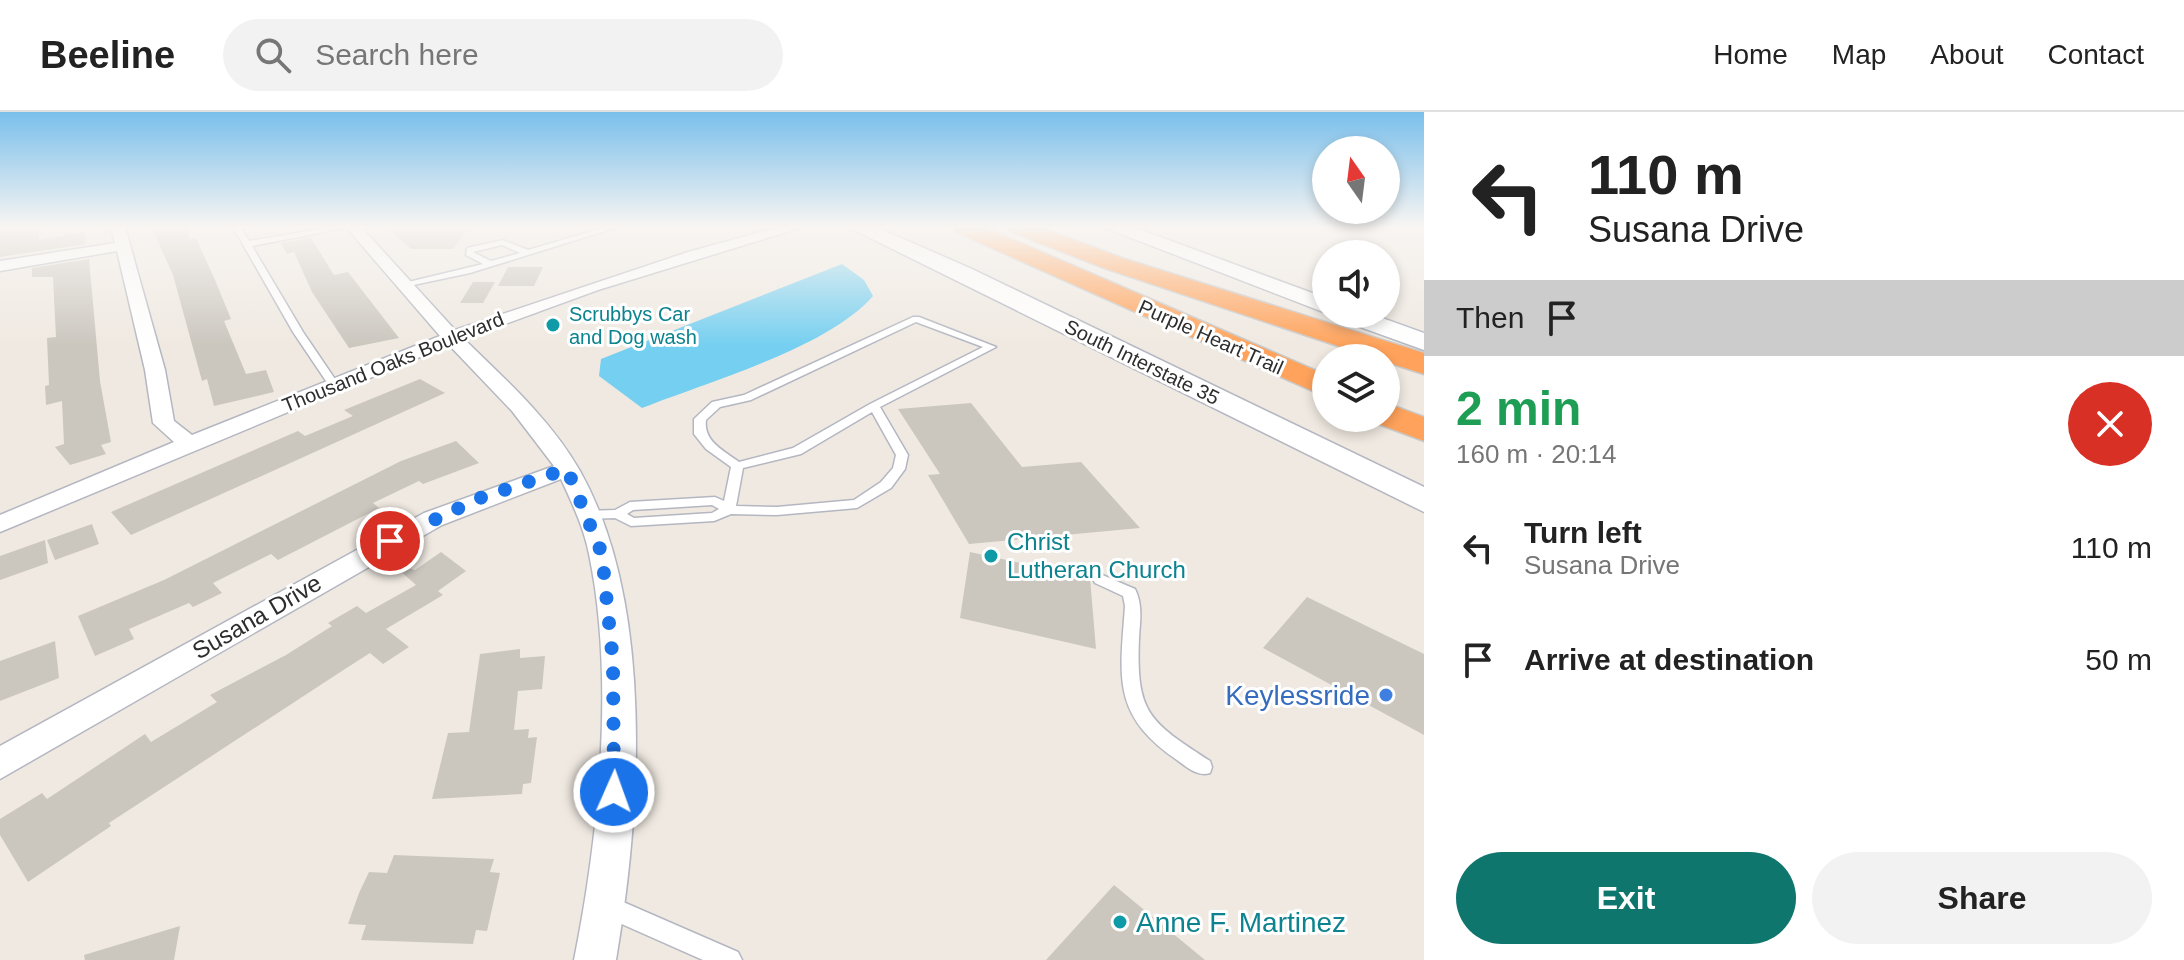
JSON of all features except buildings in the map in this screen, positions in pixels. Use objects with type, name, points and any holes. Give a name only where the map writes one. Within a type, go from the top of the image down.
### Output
[{"type":"highway","points":[[1035,267],[1069,282],[1112,294]]},
{"type":"highway","name":"Purple Heart Trail","points":[[1051,267],[1312,381]]},
{"type":"highway","name":"Purple Heart Trail","points":[[1096,267],[1312,357]]},
{"type":"highway","points":[[1124,267],[1424,364]]},
{"type":"highway","points":[[1400,395],[1424,404]]},
{"type":"highway","points":[[1400,420],[1424,430]]},
{"type":"main road","name":"South Interstate 35","points":[[947,267],[1424,501]]},
{"type":"main road","points":[[1220,267],[1312,301]]},
{"type":"main road","points":[[1386,328],[1424,342]]},
{"type":"street","points":[[128,267],[155,370],[164,423],[189,444]]},
{"type":"street","points":[[387,267],[523,410],[567,469],[602,554],[613,662],[616,764],[607,906],[595,960]]},
{"type":"street","name":"Thousand Oaks Boulevard","points":[[0,524],[453,338],[652,267]]},
{"type":"street","name":"Susana Drive","points":[[0,764],[422,524],[480,498],[567,469]]},
{"type":"lane","points":[[260,267],[298,332],[334,385]]},
{"type":"lane","points":[[404,284],[479,267]]},
{"type":"lane","points":[[916,319],[991,347],[874,406],[797,451],[737,466],[700,433],[700,419],[716,404],[747,398],[916,319]]},
{"type":"lane","points":[[586,515],[618,514],[631,522],[714,517],[729,510],[777,511],[857,504],[886,485],[899,469],[902,455],[874,406]]},
{"type":"lane","points":[[729,510],[737,466]]},
{"type":"lane","points":[[1100,579],[1130,593],[1133,606],[1131,696],[1137,713],[1165,743],[1203,767]]},
{"type":"lane","points":[[607,906],[730,960]]},
{"type":"water","points":[[835,267],[846,267],[864,280],[873,296],[853,315],[797,347],[642,408],[599,376],[601,359]]},
{"type":"place","name":"Scrubbys Car and Dog wash","points":[[553,325]]},
{"type":"place","name":"Christ Lutheran Church","points":[[991,556]]},
{"type":"place","name":"Keylessride","points":[[1386,695]]},
{"type":"place","name":"Anne F. Martinez","points":[[1120,922]]},
{"type":"route","points":[[390,541],[480,498],[567,469],[602,554],[613,662],[614,792]]}]
